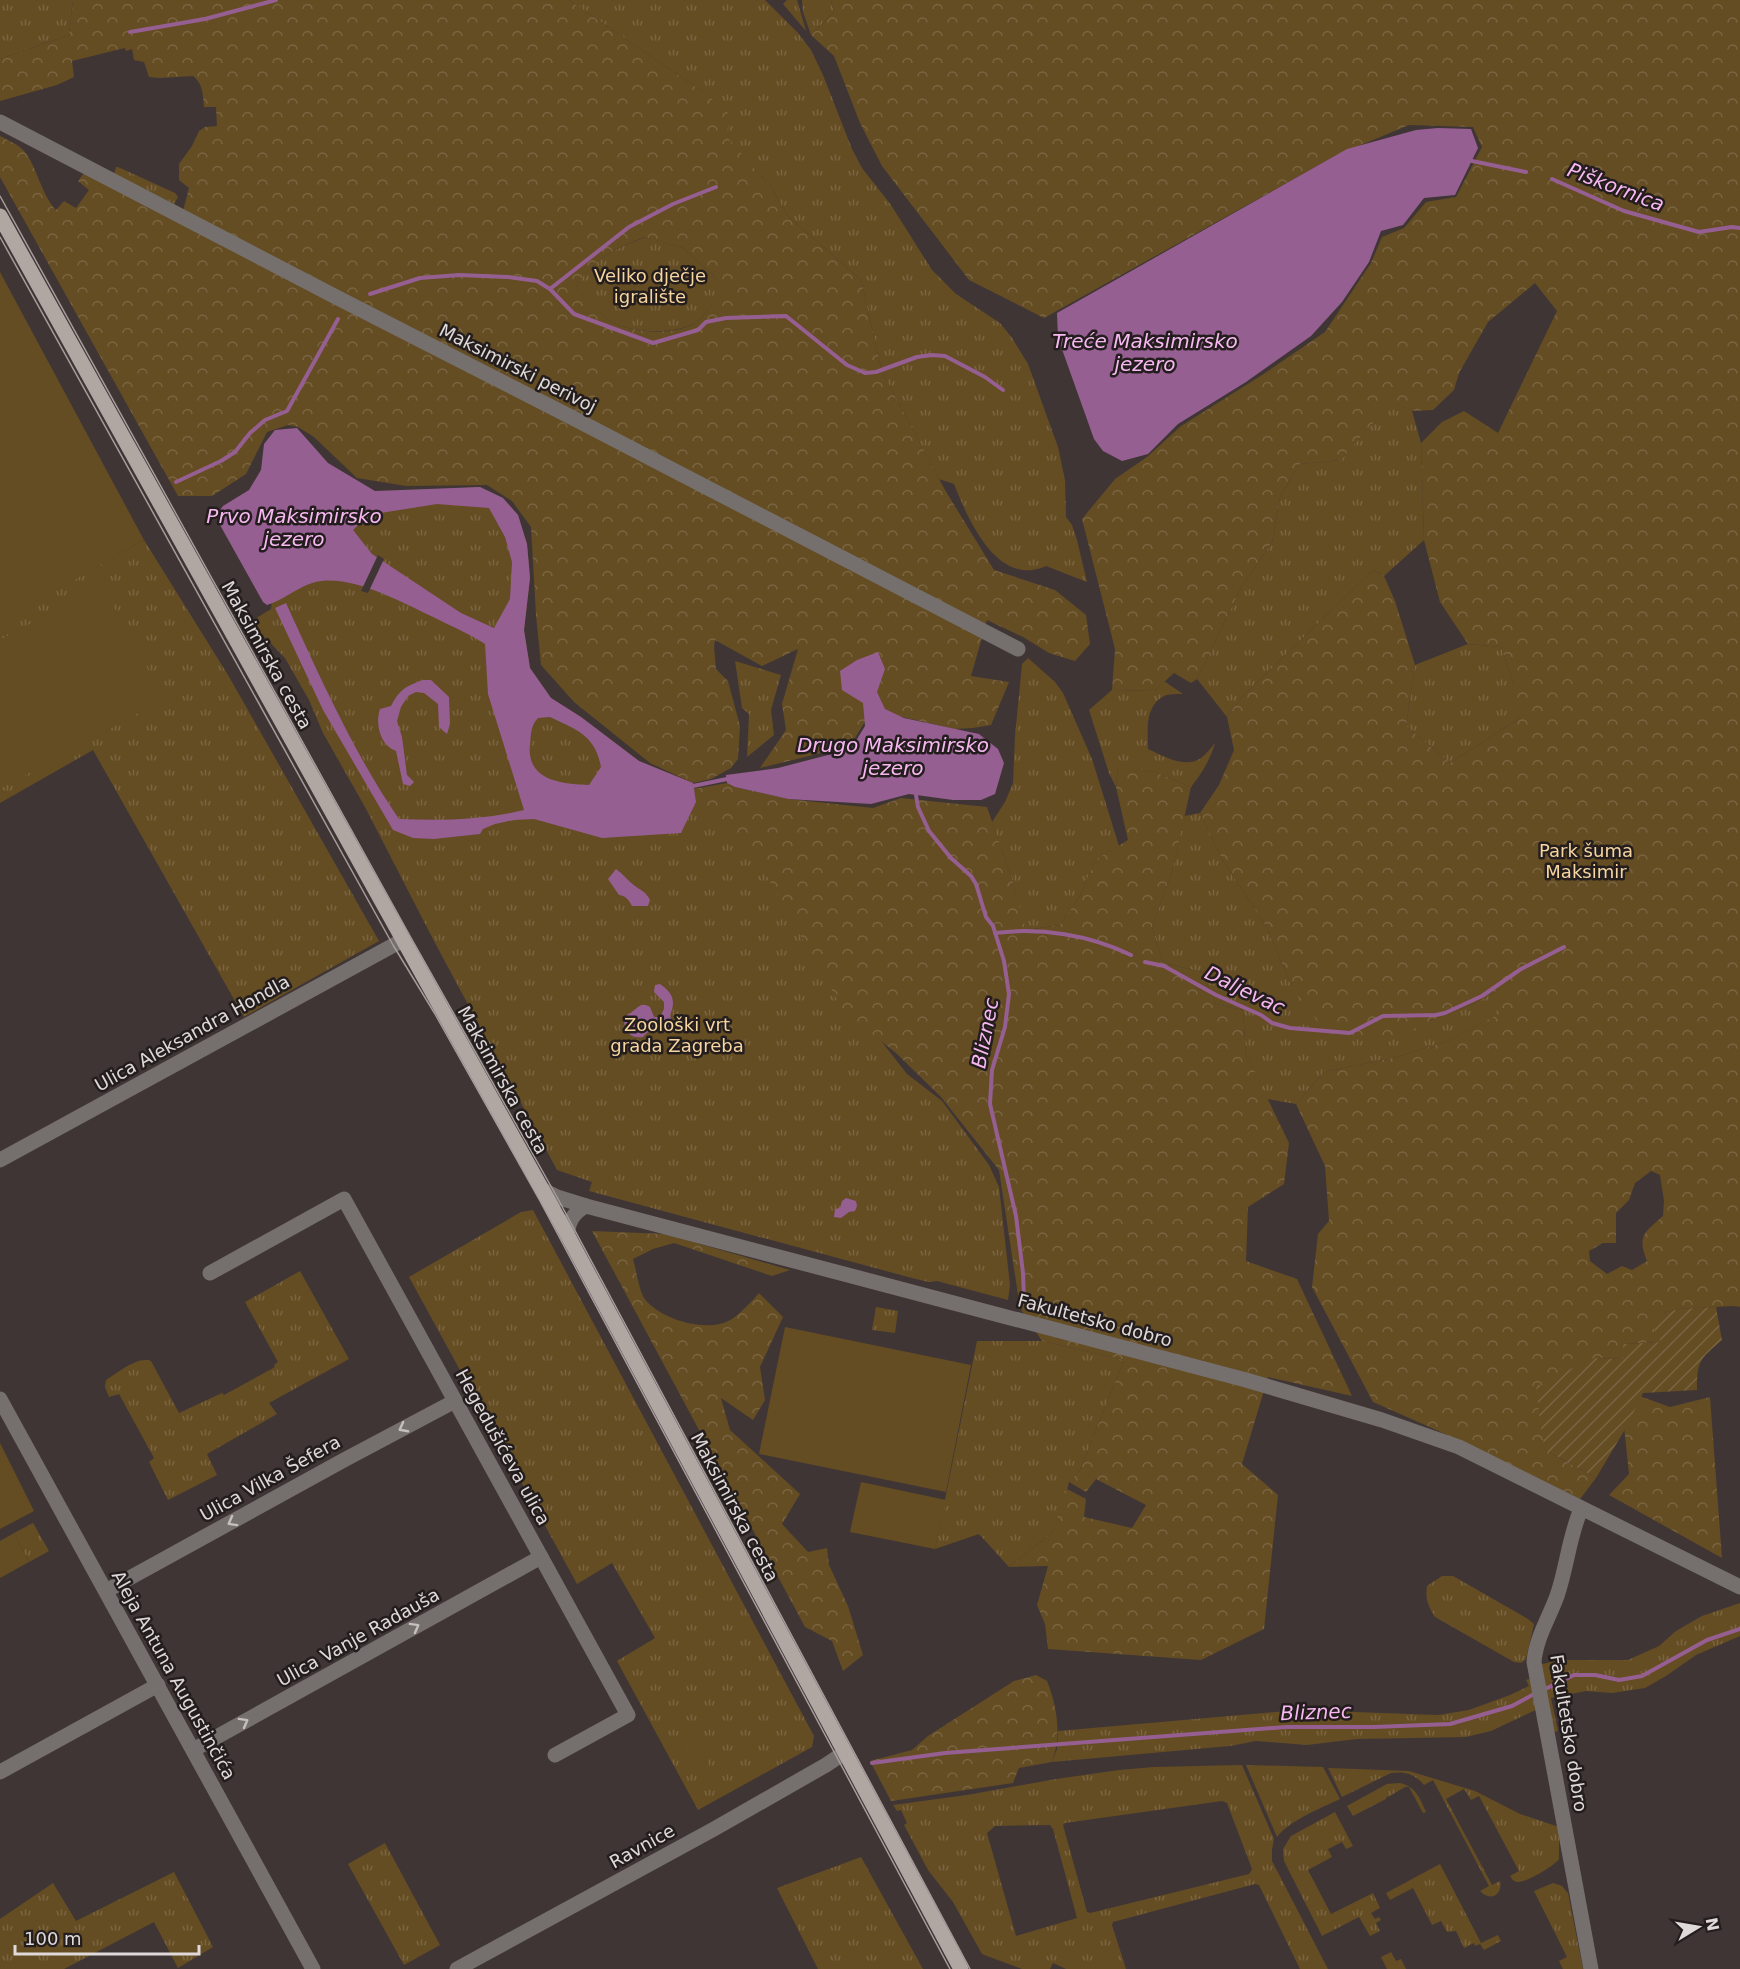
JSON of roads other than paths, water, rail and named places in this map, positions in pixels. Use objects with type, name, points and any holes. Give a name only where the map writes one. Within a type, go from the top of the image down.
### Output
[{"type":"main road","name":"Maksimirska cesta","points":[[0,216],[567,1234],[961,1969]]},
{"type":"street","name":"Maksimirski perivoj","points":[[0,122],[1018,649]]},
{"type":"street","name":"Ulica Aleksandra Hondla","points":[[0,1160],[403,940]]},
{"type":"street","name":"Fakultetsko dobro","points":[[541,1189],[557,1197],[586,1206],[1246,1380],[1382,1420],[1459,1447],[1740,1587]]},
{"type":"street","name":"Hegedušićeva ulica","points":[[210,1273],[344,1199],[628,1715],[555,1755]]},
{"type":"street","points":[[567,1234],[570,1221],[586,1206]]},
{"type":"street","name":"Aleja Antuna Augustinčića","points":[[0,1399],[313,1969]]},
{"type":"street","name":"Ulica Vilka Šefera","points":[[106,1591],[455,1401]]},
{"type":"street","name":"Fakultetsko dobro","points":[[1581,1509],[1574,1527],[1556,1597],[1535,1647],[1534,1662],[1591,1969]]},
{"type":"street","name":"Ulica Vanje Radauša","points":[[193,1750],[541,1557]]},
{"type":"street","points":[[0,1772],[158,1685]]},
{"type":"street","name":"Ravnice","points":[[458,1969],[714,1829],[844,1753]]},
{"type":"water","name":"Treće Maksimirsko jezero","points":[[1471,129],[1478,148],[1455,195],[1424,198],[1403,225],[1381,231],[1369,262],[1342,302],[1311,336],[1246,382],[1178,424],[1148,454],[1122,461],[1103,451],[1094,439],[1058,338],[1057,313],[1347,149],[1416,130]]},
{"type":"water","name":"Prvo Maksimirsko jezero","points":[[297,428],[328,463],[375,491],[480,487],[503,498],[518,515],[527,544],[530,578],[524,630],[530,668],[551,698],[581,717],[639,761],[693,783],[696,802],[681,833],[602,838],[534,819],[495,824],[483,829],[480,834],[434,839],[413,838],[393,830],[323,710],[275,608],[286,603],[352,741],[399,819],[462,819],[524,810],[488,694],[485,644],[392,598],[349,583],[314,582],[267,605],[263,602],[220,525],[220,510],[249,490],[261,470],[264,444],[275,430]],"holes":[[[437,504],[489,508],[505,537],[512,562],[510,599],[494,628],[461,613],[372,554],[353,530],[368,515]],[[550,717],[576,730],[594,748],[601,767],[589,785],[547,778],[533,765],[530,756],[533,726],[538,718]]]},
{"type":"water","name":"Drugo Maksimirsko jezero","points":[[878,652],[885,669],[877,692],[885,709],[904,718],[979,734],[998,749],[1004,763],[995,794],[981,800],[953,800],[909,794],[871,804],[788,799],[735,787],[727,783],[726,775],[778,768],[851,749],[865,726],[863,703],[842,690],[840,671],[857,660]]},
{"type":"water","points":[[423,680],[431,680],[449,697],[450,724],[447,734],[439,727],[438,704],[424,693],[416,692],[408,696],[401,707],[397,721],[402,737],[407,775],[414,782],[410,786],[403,784],[396,751],[383,739],[378,721],[380,709],[391,706],[404,689]]},
{"type":"water","points":[[616,869],[647,895],[650,900],[648,906],[632,906],[624,896],[619,895],[608,879]]},
{"type":"water","points":[[660,984],[668,991],[673,1001],[670,1015],[674,1030],[670,1033],[655,1029],[643,1037],[632,1036],[627,1031],[624,1021],[628,1014],[638,1007],[646,1005],[650,1007],[654,1017],[660,1017],[664,1009],[664,1002],[654,992],[655,985]]},
{"type":"water","points":[[846,1198],[856,1201],[855,1211],[841,1218],[834,1217],[835,1209],[840,1208],[842,1201]]},
{"type":"waterway","points":[[130,32],[205,19],[276,0]]},
{"type":"waterway","name":"Piškornica","points":[[1472,161],[1526,172]]},
{"type":"waterway","name":"Piškornica","points":[[1552,179],[1624,211],[1699,232],[1740,228]]},
{"type":"waterway","points":[[550,289],[629,227],[673,204],[716,187]]},
{"type":"waterway","points":[[370,294],[420,278],[459,275],[537,281],[550,289],[574,314],[653,343],[698,330],[706,322],[726,318],[786,316],[847,365],[865,373],[876,372],[917,357],[945,356],[985,377],[1003,390]]},
{"type":"waterway","points":[[176,482],[221,461],[235,452],[250,433],[265,420],[287,411],[338,319]]},
{"type":"waterway","points":[[693,786],[727,779]]},
{"type":"waterway","name":"Bliznec","points":[[916,795],[918,807],[929,831],[976,884],[986,917],[993,926],[1004,961],[1009,994],[1005,1027],[992,1070],[990,1104],[1016,1216],[1024,1299]]},
{"type":"waterway","points":[[995,933],[1029,931],[1064,934],[1099,942],[1131,955]]},
{"type":"waterway","name":"Daljevac","points":[[1145,962],[1164,966],[1216,995],[1261,1015],[1272,1023],[1290,1028],[1350,1033],[1383,1016],[1445,1013],[1482,996],[1521,969],[1564,947]]},
{"type":"waterway","name":"Bliznec","points":[[1543,1690],[1574,1675],[1595,1675],[1619,1680],[1642,1676],[1707,1640],[1740,1629]]},
{"type":"waterway","name":"Bliznec","points":[[872,1763],[945,1753],[1286,1727],[1450,1724],[1512,1706],[1536,1693]]},
{"type":"tram line","points":[[0,196],[557,1197],[970,1969]]},
{"type":"tram line","points":[[0,237],[393,945],[435,1014],[540,1201],[950,1969]]},
{"type":"park label","name":"Veliko dječje igralište","points":[[650,285]]},
{"type":"park label","name":"Park šuma Maksimir","points":[[1586,860]]},
{"type":"park label","name":"Zoološki vrt grada Zagreba","points":[[677,1034]]}]
